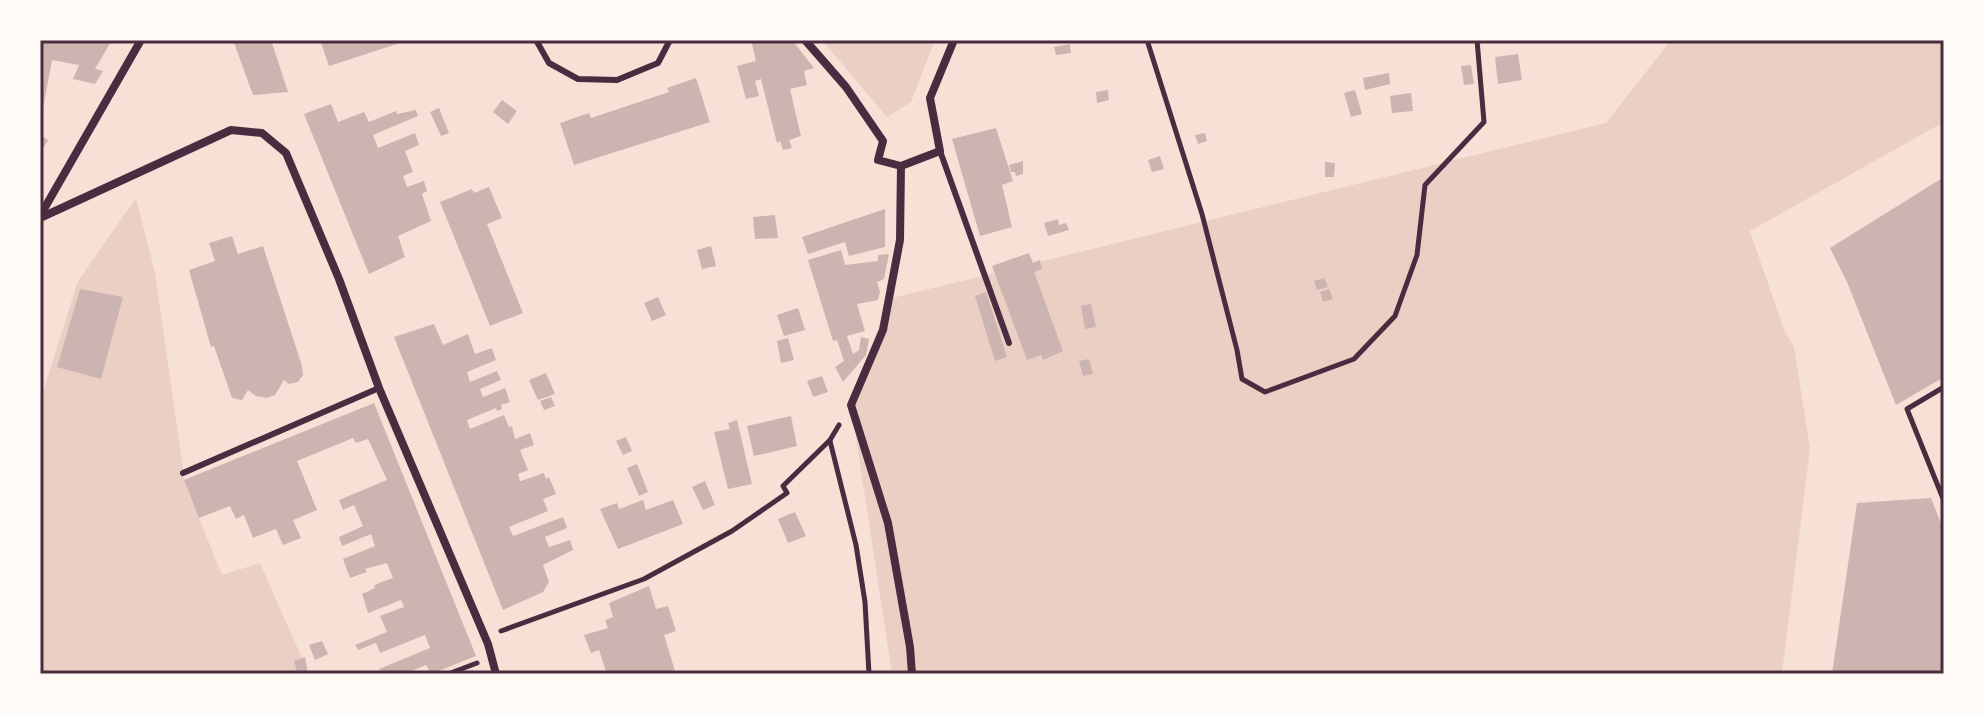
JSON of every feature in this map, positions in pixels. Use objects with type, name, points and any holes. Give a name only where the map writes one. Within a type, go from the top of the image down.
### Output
[{"type":"street","points":[[40,217],[141,40]]},
{"type":"street","points":[[805,40],[846,87],[883,141],[878,160],[901,166],[940,151],[930,98],[954,40]]},
{"type":"street","points":[[40,217],[231,130],[262,133],[286,153],[339,279],[379,388],[485,637],[496,674]]},
{"type":"street","points":[[901,166],[900,240],[883,330],[851,405],[888,523],[912,674]]},
{"type":"lane","points":[[536,40],[549,63],[578,79],[617,80],[658,63],[670,40]]},
{"type":"lane","points":[[940,151],[1009,343]]},
{"type":"lane","points":[[183,473],[379,388]]},
{"type":"path","points":[[1147,40],[1202,214],[1242,379],[1265,392],[1354,359],[1395,316],[1417,255],[1425,185],[1484,122],[1477,40]]},
{"type":"path","points":[[1944,387],[1907,409],[1944,501]]},
{"type":"path","points":[[485,637],[644,579],[732,531],[787,493],[783,486],[830,440],[851,405]]},
{"type":"path","points":[[830,440],[856,545],[865,602],[869,674]]},
{"type":"path","points":[[448,674],[491,658]]},
{"type":"shaded area","points":[[822,40],[935,40],[911,102],[887,117]]},
{"type":"shaded area","points":[[1671,40],[1944,40],[1944,122],[1750,231],[1783,327],[1794,347],[1810,448],[1782,674],[892,674],[851,405],[888,299],[1606,123]]},
{"type":"shaded area","points":[[136,198],[155,273],[185,483],[222,575],[260,563],[309,674],[40,674],[40,395],[78,281]]},
{"type":"building","points":[[40,40],[112,40],[95,69],[103,71],[95,84],[73,79],[79,65],[52,60],[41,119]]},
{"type":"building","points":[[233,40],[271,40],[288,92],[253,95]]},
{"type":"building","points":[[320,40],[396,40],[397,44],[329,66]]},
{"type":"building","points":[[751,40],[792,40],[814,68],[804,71],[807,85],[790,89],[801,136],[789,140],[792,148],[783,150],[780,141],[777,143],[761,79],[755,81],[759,96],[746,99],[737,66],[756,61]]},
{"type":"building","points":[[1070,44],[1071,53],[1056,55],[1054,47]]},
{"type":"building","points":[[1518,54],[1522,80],[1498,84],[1495,57]]},
{"type":"building","points":[[1471,65],[1474,84],[1464,85],[1461,66]]},
{"type":"building","points":[[1389,73],[1390,84],[1365,90],[1363,78]]},
{"type":"building","points":[[696,78],[710,122],[574,165],[560,123],[589,113],[591,118],[669,92],[667,88]]},
{"type":"building","points":[[1108,90],[1109,100],[1097,103],[1096,92]]},
{"type":"building","points":[[1355,90],[1362,114],[1351,117],[1344,93]]},
{"type":"building","points":[[1411,93],[1413,111],[1392,113],[1390,96]]},
{"type":"building","points":[[502,100],[517,111],[508,124],[493,112]]},
{"type":"building","points":[[331,104],[338,122],[364,112],[369,122],[396,111],[397,114],[416,110],[418,116],[373,135],[378,148],[415,133],[419,145],[405,151],[413,172],[403,176],[407,187],[424,181],[427,191],[422,194],[431,221],[398,236],[405,257],[369,274],[304,114]]},
{"type":"building","points":[[439,108],[449,133],[441,136],[430,112]]},
{"type":"building","points":[[996,128],[1013,181],[1002,185],[1012,227],[980,236],[952,139]]},
{"type":"building","points":[[1205,133],[1207,141],[1198,144],[1195,135]]},
{"type":"building","points":[[40,135],[48,140],[40,154]]},
{"type":"building","points":[[1160,156],[1164,169],[1152,172],[1148,160]]},
{"type":"building","points":[[1023,161],[1023,174],[1016,176],[1009,165]]},
{"type":"building","points":[[1325,162],[1335,163],[1334,177],[1325,177]]},
{"type":"building","points":[[1944,177],[1944,377],[1896,405],[1847,282],[1830,248]]},
{"type":"building","points":[[489,187],[502,218],[487,224],[523,313],[490,326],[440,202],[472,189],[474,193]]},
{"type":"building","points":[[885,209],[885,247],[849,256],[845,242],[808,254],[802,237]]},
{"type":"building","points":[[775,215],[778,238],[755,239],[753,217]]},
{"type":"building","points":[[1058,219],[1059,225],[1066,223],[1069,230],[1048,236],[1044,223]]},
{"type":"building","points":[[232,236],[238,254],[263,246],[302,366],[303,375],[298,382],[289,384],[284,380],[275,395],[267,398],[256,396],[248,390],[242,400],[232,398],[214,346],[211,347],[189,270],[215,261],[209,243]]},
{"type":"building","points":[[711,246],[716,266],[702,269],[697,250]]},
{"type":"building","points":[[841,250],[845,265],[878,261],[878,255],[889,254],[884,279],[877,282],[880,292],[878,300],[857,304],[865,331],[847,336],[853,354],[859,350],[861,337],[869,339],[866,355],[843,382],[835,367],[844,361],[837,340],[833,341],[808,260]]},
{"type":"building","points":[[1029,253],[1033,263],[1040,260],[1042,269],[1034,272],[1063,351],[1043,360],[1041,355],[1027,360],[992,266]]},
{"type":"building","points":[[1324,278],[1328,287],[1317,290],[1314,281]]},
{"type":"building","points":[[80,289],[123,297],[101,379],[57,367]]},
{"type":"building","points":[[1329,289],[1333,299],[1323,302],[1320,292]]},
{"type":"building","points":[[986,292],[1007,357],[995,361],[975,296]]},
{"type":"building","points":[[658,297],[666,315],[652,321],[644,303]]},
{"type":"building","points":[[1091,304],[1096,327],[1085,329],[1081,306]]},
{"type":"building","points":[[798,308],[805,330],[784,336],[777,315]]},
{"type":"building","points":[[434,324],[443,345],[468,334],[475,354],[492,348],[496,360],[467,372],[470,382],[497,371],[501,380],[480,389],[483,397],[505,388],[510,402],[501,405],[502,409],[497,411],[496,408],[467,420],[470,429],[504,415],[509,427],[512,426],[515,439],[530,433],[534,445],[520,450],[528,470],[518,474],[520,481],[515,483],[544,473],[556,494],[543,499],[548,511],[509,527],[513,536],[563,517],[567,528],[545,537],[549,547],[570,540],[573,550],[543,565],[549,582],[543,592],[503,610],[394,337]]},
{"type":"building","points":[[788,338],[794,360],[781,363],[777,341]]},
{"type":"building","points":[[1089,359],[1093,374],[1083,376],[1079,361]]},
{"type":"building","points":[[546,373],[555,394],[538,400],[529,380]]},
{"type":"building","points":[[822,376],[828,392],[813,397],[807,381]]},
{"type":"building","points":[[551,397],[555,406],[544,410],[540,401]]},
{"type":"building","points":[[374,403],[476,656],[431,674],[426,665],[404,674],[381,674],[379,669],[430,648],[425,635],[380,653],[376,643],[358,650],[355,645],[387,632],[380,616],[404,607],[401,600],[368,613],[362,594],[393,578],[387,563],[365,569],[367,572],[350,578],[343,559],[375,546],[371,534],[342,546],[339,537],[363,526],[354,505],[343,510],[339,500],[387,480],[368,439],[356,443],[353,438],[297,461],[317,510],[293,520],[301,538],[283,545],[276,529],[253,538],[244,515],[236,519],[230,506],[199,518],[184,480]]},
{"type":"building","points":[[791,416],[797,446],[754,456],[747,426]]},
{"type":"building","points":[[737,420],[752,484],[728,489],[714,432],[730,429],[728,423]]},
{"type":"building","points":[[626,437],[632,451],[623,455],[616,441]]},
{"type":"building","points":[[637,464],[648,492],[639,496],[627,468]]},
{"type":"building","points":[[705,481],[715,505],[703,510],[692,487]]},
{"type":"building","points":[[1931,498],[1944,531],[1944,674],[1832,674],[1857,503]]},
{"type":"building","points":[[643,500],[646,510],[673,500],[683,524],[618,549],[600,509],[617,503],[619,509]]},
{"type":"building","points":[[795,512],[806,536],[788,543],[778,519]]},
{"type":"building","points":[[649,586],[656,609],[668,606],[676,631],[664,635],[676,674],[607,674],[599,650],[591,653],[584,635],[608,628],[605,620],[613,617],[609,603]]},
{"type":"building","points":[[322,641],[328,654],[315,660],[309,645]]},
{"type":"building","points":[[305,657],[308,674],[298,674],[294,661]]}]
